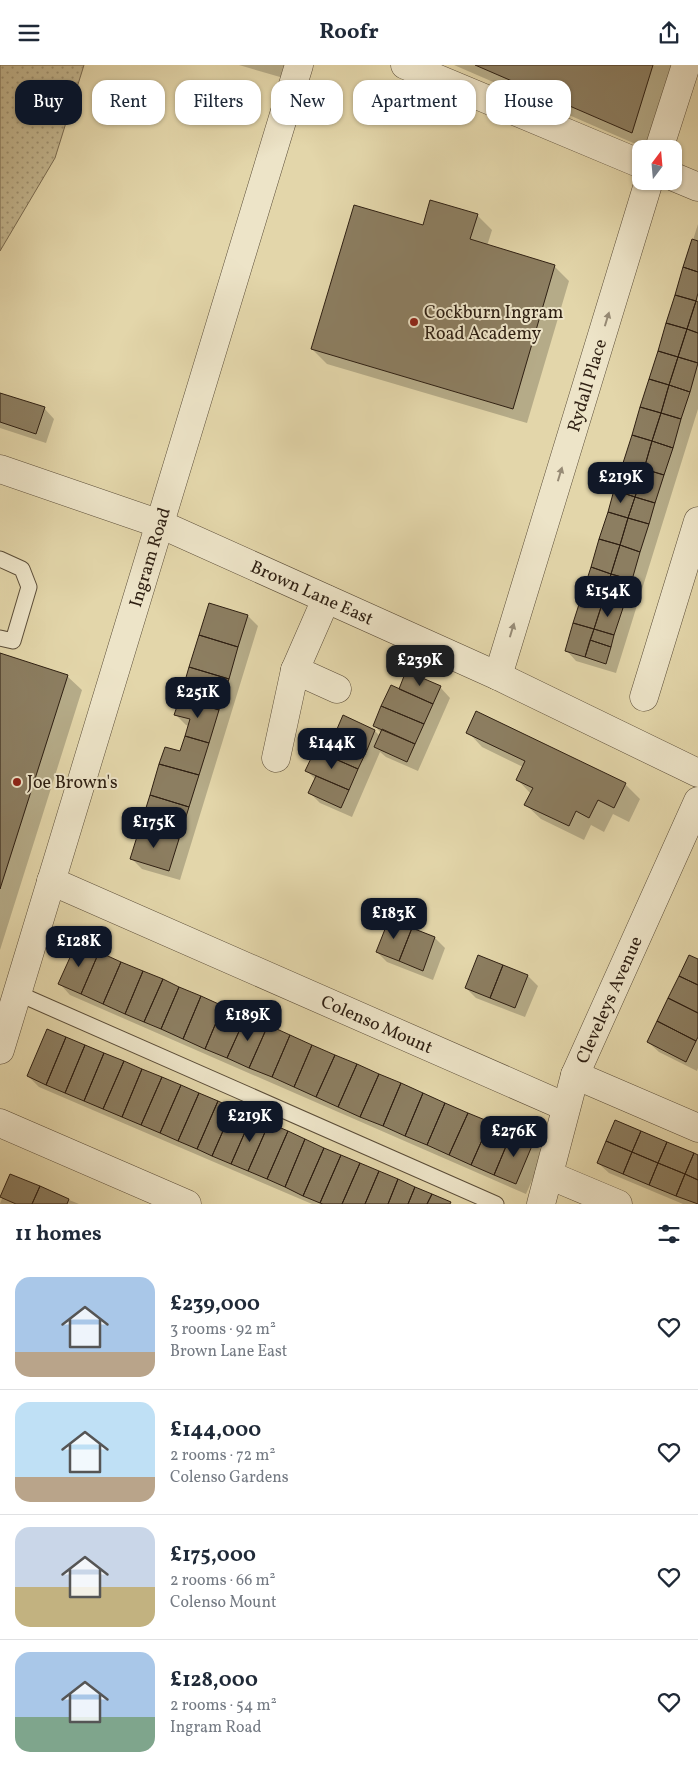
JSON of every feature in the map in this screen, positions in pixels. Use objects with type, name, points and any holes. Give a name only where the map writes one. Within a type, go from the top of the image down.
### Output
[{"type":"street","name":"Ingram Road","points":[[0,1050],[299,65]]},
{"type":"street","points":[[405,65],[632,160]]},
{"type":"street","points":[[662,140],[686,65]]},
{"type":"street","points":[[682,180],[698,187]]},
{"type":"street","name":"Rydall Place","points":[[498,676],[646,190]]},
{"type":"street","name":"Brown Lane East","points":[[0,469],[160,524],[498,676],[698,773]]},
{"type":"street","points":[[644,697],[698,521]]},
{"type":"street","points":[[276,758],[295,670],[326,599]]},
{"type":"street","points":[[295,670],[337,689]]},
{"type":"street","name":"Cleveleys Avenue","points":[[542,1204],[575,1075],[698,801]]},
{"type":"street","name":"Colenso Mount","points":[[51,881],[566,1107]]},
{"type":"street","points":[[575,1075],[698,1129]]},
{"type":"street","points":[[0,1123],[187,1204]]},
{"type":"street","points":[[549,1175],[618,1204]]},
{"type":"lane","points":[[0,559],[22,569],[29,587],[14,641],[0,637]]},
{"type":"lane","points":[[17,993],[496,1204]]},
{"type":"shaded area","points":[[0,65],[84,65],[79,80],[15,80],[15,125],[65,125],[55,158],[0,251]]},
{"type":"building","points":[[475,65],[653,65],[632,133],[571,107],[571,80],[510,80]]},
{"type":"building","points":[[430,200],[478,214],[470,239],[555,265],[513,409],[311,349],[354,205],[423,225]]},
{"type":"building","points":[[692,239],[698,241],[698,272],[683,267]]},
{"type":"building","points":[[683,267],[698,272],[696,301],[675,295]]},
{"type":"building","points":[[675,295],[696,301],[687,329],[666,323]]},
{"type":"building","points":[[696,301],[698,302],[698,333],[687,329]]},
{"type":"building","points":[[666,323],[687,329],[678,357],[658,351]]},
{"type":"building","points":[[687,329],[698,333],[698,363],[678,357]]},
{"type":"building","points":[[658,351],[678,357],[669,385],[649,379]]},
{"type":"building","points":[[678,357],[698,363],[690,392],[669,385]]},
{"type":"building","points":[[649,379],[669,385],[661,413],[640,407]]},
{"type":"building","points":[[669,385],[690,392],[681,419],[661,413]]},
{"type":"building","points":[[0,393],[45,407],[36,434],[0,422]]},
{"type":"building","points":[[640,407],[661,413],[652,441],[632,435]]},
{"type":"building","points":[[661,413],[681,419],[673,448],[652,441]]},
{"type":"building","points":[[632,435],[652,441],[644,469],[623,463]]},
{"type":"building","points":[[652,441],[673,448],[664,475],[644,469]]},
{"type":"building","points":[[623,463],[644,469],[635,497],[614,490]]},
{"type":"building","points":[[644,469],[664,475],[655,503],[635,497]]},
{"type":"building","points":[[614,490],[635,497],[628,518],[608,512]]},
{"type":"building","points":[[635,497],[655,503],[649,524],[628,518]]},
{"type":"building","points":[[608,512],[628,518],[620,545],[599,539]]},
{"type":"building","points":[[628,518],[649,524],[640,552],[620,545]]},
{"type":"building","points":[[599,539],[620,545],[611,574],[591,567]]},
{"type":"building","points":[[620,545],[640,552],[632,580],[611,574]]},
{"type":"building","points":[[591,567],[611,574],[603,601],[582,595]]},
{"type":"building","points":[[611,574],[632,580],[623,608],[603,601]]},
{"type":"building","points":[[582,595],[603,601],[594,629],[573,623]]},
{"type":"building","points":[[603,601],[623,608],[614,635],[594,629]]},
{"type":"building","points":[[209,603],[248,615],[238,647],[199,635]]},
{"type":"building","points":[[573,623],[594,629],[585,657],[565,651]]},
{"type":"building","points":[[594,629],[614,635],[611,647],[590,640]]},
{"type":"building","points":[[199,635],[238,647],[229,679],[189,667]]},
{"type":"building","points":[[590,640],[611,647],[606,664],[585,657]]},
{"type":"building","name":"Joe Brown's","points":[[0,653],[68,675],[0,889]]},
{"type":"building","points":[[189,667],[229,679],[219,710],[180,698]]},
{"type":"building","points":[[406,671],[441,686],[433,704],[399,689]]},
{"type":"building","points":[[391,685],[433,704],[424,724],[381,706]]},
{"type":"building","points":[[180,698],[219,710],[209,743],[185,736],[190,719],[174,715]]},
{"type":"building","points":[[381,706],[424,724],[415,744],[373,726]]},
{"type":"building","points":[[476,711],[626,783],[614,808],[598,800],[589,818],[576,811],[569,826],[524,805],[533,788],[516,780],[525,761],[466,733]]},
{"type":"building","points":[[343,715],[375,730],[367,750],[334,736]]},
{"type":"building","points":[[382,729],[415,744],[407,762],[374,747]]},
{"type":"building","points":[[323,731],[367,750],[358,769],[315,750]]},
{"type":"building","points":[[185,736],[209,743],[199,775],[159,764],[165,747],[180,751]]},
{"type":"building","points":[[315,750],[358,769],[349,790],[305,771]]},
{"type":"building","points":[[159,764],[199,775],[189,807],[150,795]]},
{"type":"building","points":[[316,776],[349,790],[341,808],[308,793]]},
{"type":"building","points":[[150,795],[189,807],[179,839],[140,827]]},
{"type":"building","points":[[140,827],[179,839],[169,871],[130,859]]},
{"type":"building","points":[[389,919],[412,928],[399,961],[376,952]]},
{"type":"building","points":[[412,928],[435,937],[423,971],[399,961]]},
{"type":"building","points":[[77,942],[99,952],[81,994],[58,984]]},
{"type":"building","points":[[99,952],[121,962],[103,1004],[81,994]]},
{"type":"building","points":[[478,955],[503,965],[490,998],[465,988]]},
{"type":"building","points":[[689,955],[698,959],[698,985],[679,976]]},
{"type":"building","points":[[121,962],[143,971],[125,1014],[103,1004]]},
{"type":"building","points":[[503,965],[528,975],[515,1008],[490,998]]},
{"type":"building","points":[[143,971],[163,979],[144,1022],[125,1014]]},
{"type":"building","points":[[679,976],[698,985],[698,1013],[668,998]]},
{"type":"building","points":[[163,979],[179,987],[161,1029],[144,1022]]},
{"type":"building","points":[[179,987],[201,996],[183,1039],[161,1029]]},
{"type":"building","points":[[201,996],[223,1006],[205,1049],[183,1039]]},
{"type":"building","points":[[668,998],[698,1013],[698,1037],[696,1041],[657,1021]]},
{"type":"building","points":[[223,1006],[246,1016],[227,1058],[205,1049]]},
{"type":"building","points":[[246,1016],[268,1025],[249,1068],[227,1058]]},
{"type":"building","points":[[657,1021],[696,1041],[686,1062],[647,1042]]},
{"type":"building","points":[[268,1025],[290,1035],[272,1077],[249,1068]]},
{"type":"building","points":[[47,1029],[66,1037],[46,1085],[27,1076]]},
{"type":"building","points":[[290,1035],[312,1045],[294,1087],[272,1077]]},
{"type":"building","points":[[66,1037],[85,1045],[65,1093],[46,1085]]},
{"type":"building","points":[[85,1045],[104,1053],[84,1101],[65,1093]]},
{"type":"building","points":[[312,1045],[335,1055],[316,1097],[294,1087]]},
{"type":"building","points":[[104,1053],[124,1061],[103,1109],[84,1101]]},
{"type":"building","points":[[335,1055],[357,1064],[338,1107],[316,1097]]},
{"type":"building","points":[[124,1061],[142,1069],[122,1117],[103,1109]]},
{"type":"building","points":[[357,1064],[379,1074],[360,1117],[338,1107]]},
{"type":"building","points":[[142,1069],[162,1077],[141,1125],[122,1117]]},
{"type":"building","points":[[379,1074],[401,1083],[383,1126],[360,1117]]},
{"type":"building","points":[[162,1077],[181,1085],[160,1133],[141,1125]]},
{"type":"building","points":[[401,1083],[423,1093],[405,1136],[383,1126]]},
{"type":"building","points":[[181,1085],[199,1093],[178,1141],[160,1133]]},
{"type":"building","points":[[199,1093],[218,1101],[197,1149],[178,1141]]},
{"type":"building","points":[[423,1093],[445,1103],[427,1145],[405,1136]]},
{"type":"building","points":[[218,1101],[233,1108],[212,1156],[197,1149]]},
{"type":"building","points":[[445,1103],[468,1113],[449,1155],[427,1145]]},
{"type":"building","points":[[233,1108],[252,1116],[231,1164],[212,1156]]},
{"type":"building","points":[[468,1113],[490,1122],[471,1165],[449,1155]]},
{"type":"building","points":[[252,1116],[269,1123],[248,1171],[231,1164]]},
{"type":"building","points":[[615,1120],[641,1131],[632,1152],[606,1141]]},
{"type":"building","points":[[490,1122],[512,1132],[494,1175],[471,1165]]},
{"type":"building","points":[[269,1123],[288,1131],[267,1179],[248,1171]]},
{"type":"building","points":[[288,1131],[305,1139],[285,1187],[267,1179]]},
{"type":"building","points":[[641,1131],[667,1142],[658,1163],[632,1152]]},
{"type":"building","points":[[512,1132],[534,1141],[516,1184],[494,1175]]},
{"type":"building","points":[[305,1139],[324,1148],[303,1196],[285,1187]]},
{"type":"building","points":[[606,1141],[632,1152],[623,1174],[597,1163]]},
{"type":"building","points":[[667,1142],[694,1153],[685,1174],[658,1163]]},
{"type":"building","points":[[324,1148],[341,1155],[320,1203],[303,1196]]},
{"type":"building","points":[[632,1152],[658,1163],[649,1185],[623,1174]]},
{"type":"building","points":[[694,1153],[698,1155],[698,1180],[685,1174]]},
{"type":"building","points":[[341,1155],[360,1163],[342,1204],[320,1203]]},
{"type":"building","points":[[360,1163],[379,1171],[365,1204],[342,1204]]},
{"type":"building","points":[[658,1163],[685,1174],[676,1196],[649,1185]]},
{"type":"building","points":[[379,1171],[398,1179],[388,1204],[365,1204]]},
{"type":"building","points":[[10,1174],[40,1186],[32,1204],[16,1204],[0,1197]]},
{"type":"building","points":[[685,1174],[698,1180],[698,1204],[676,1196]]},
{"type":"building","points":[[398,1179],[415,1187],[408,1204],[388,1204]]},
{"type":"building","points":[[40,1186],[69,1199],[67,1204],[32,1204]]},
{"type":"building","points":[[415,1187],[432,1194],[427,1204],[408,1204]]},
{"type":"building","points":[[432,1194],[451,1202],[450,1204],[427,1204]]},
{"type":"place","name":"Cockburn Ingram Road Academy","points":[[414,322]]},
{"type":"place","name":"Joe Brown's","points":[[17,782]]}]
